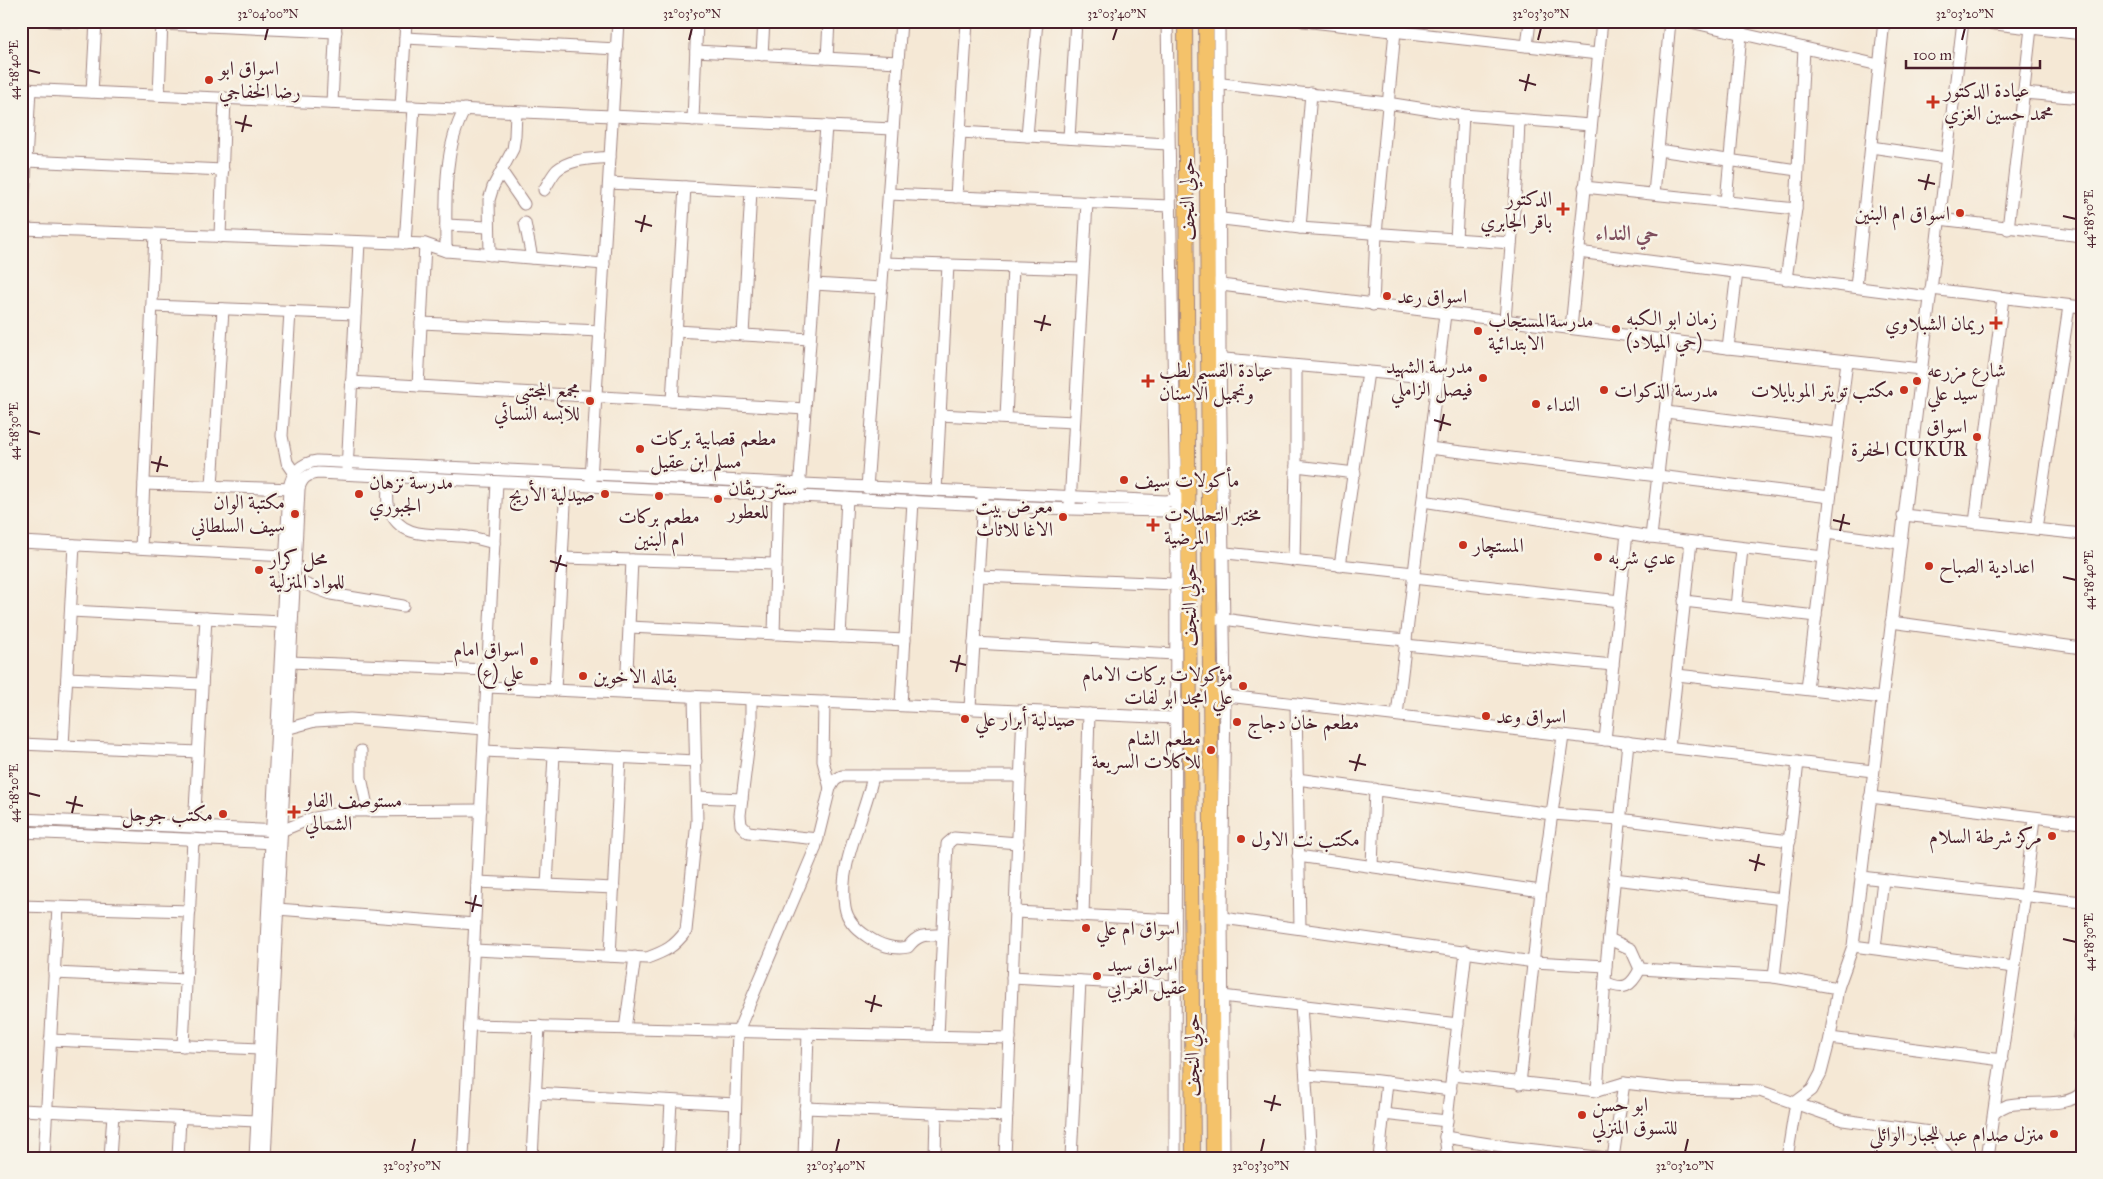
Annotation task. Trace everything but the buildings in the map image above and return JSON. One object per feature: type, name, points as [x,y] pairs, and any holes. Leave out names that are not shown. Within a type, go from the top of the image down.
[{"type":"main road","name":"حولي النجف","points":[[1184,21],[1193,1158]]},
{"type":"main road","name":"حولي النجف","points":[[1206,21],[1214,83],[1206,217],[1214,284],[1216,552],[1216,618],[1210,694],[1209,754],[1210,794],[1216,840],[1218,1048],[1213,1158]]},
{"type":"main road","points":[[1190,755],[1198,758],[1209,754]]},
{"type":"main road","points":[[1190,792],[1200,788],[1210,794]]},
{"type":"street","points":[[51,21],[95,22],[92,92]]},
{"type":"street","points":[[401,106],[406,21]]},
{"type":"street","points":[[591,486],[618,21]]},
{"type":"street","points":[[693,120],[697,21]]},
{"type":"street","points":[[762,55],[764,21]]},
{"type":"street","points":[[827,58],[829,21]]},
{"type":"street","points":[[867,488],[901,21]]},
{"type":"street","points":[[956,197],[967,21]]},
{"type":"street","points":[[1027,136],[1036,21]]},
{"type":"street","points":[[1069,138],[1076,21]]},
{"type":"street","points":[[1167,21],[1176,513],[1175,1158]]},
{"type":"street","points":[[1219,21],[1214,83],[1221,218],[1214,284],[1445,314],[1921,369]]},
{"type":"street","points":[[1303,21],[1372,25],[1395,31],[1598,54]]},
{"type":"street","points":[[1527,46],[1530,21]]},
{"type":"street","points":[[1571,328],[1602,21]]},
{"type":"street","points":[[1654,194],[1670,21]]},
{"type":"street","points":[[1686,21],[1879,65]]},
{"type":"street","points":[[1856,287],[1884,21]]},
{"type":"street","points":[[1788,1158],[1796,1102],[1812,1090],[1821,1074],[1830,1038],[1838,988],[1853,946],[1963,21]]},
{"type":"street","points":[[1970,21],[2082,34]]},
{"type":"street","points":[[159,95],[162,23],[336,27],[332,103]]},
{"type":"street","points":[[2008,229],[2031,28]]},
{"type":"street","points":[[1373,305],[1376,234],[1395,31]]},
{"type":"street","points":[[1726,202],[1740,34]]},
{"type":"street","points":[[405,38],[617,49]]},
{"type":"street","points":[[1786,278],[1796,209],[1804,48]]},
{"type":"street","points":[[696,51],[898,62]]},
{"type":"street","points":[[1214,83],[1311,93],[1463,115],[1591,125]]},
{"type":"street","points":[[21,254],[26,161],[26,89],[893,129]]},
{"type":"street","points":[[1300,228],[1311,93]]},
{"type":"street","points":[[2024,93],[2082,98]]},
{"type":"street","points":[[220,237],[225,98]]},
{"type":"street","points":[[405,244],[414,107]]},
{"type":"street","points":[[446,251],[449,161],[460,118],[465,109]]},
{"type":"street","points":[[490,255],[489,200],[493,187],[512,149],[515,136],[516,112]]},
{"type":"street","points":[[1456,239],[1463,115]]},
{"type":"street","points":[[1505,320],[1519,119]]},
{"type":"street","points":[[799,490],[826,126]]},
{"type":"street","points":[[960,132],[1168,144]]},
{"type":"street","points":[[1871,147],[1946,158]]},
{"type":"street","points":[[1658,150],[1797,170]]},
{"type":"street","points":[[544,190],[556,171],[566,165],[582,160],[610,157]]},
{"type":"street","points":[[26,161],[223,170]]},
{"type":"street","points":[[502,172],[524,204]]},
{"type":"street","points":[[609,183],[821,194]]},
{"type":"street","points":[[672,401],[685,187]]},
{"type":"street","points":[[1584,187],[1796,209]]},
{"type":"street","points":[[743,335],[751,191]]},
{"type":"street","points":[[888,194],[1170,206]]},
{"type":"street","points":[[1070,503],[1086,202]]},
{"type":"street","points":[[1206,217],[1300,228],[1511,243]]},
{"type":"street","points":[[1939,219],[2008,229],[2082,236]]},
{"type":"street","points":[[525,223],[532,258]]},
{"type":"street","points":[[446,225],[488,227]]},
{"type":"street","points":[[23,229],[425,244],[446,251],[604,264]]},
{"type":"street","points":[[141,548],[155,234]]},
{"type":"street","points":[[346,475],[359,242]]},
{"type":"street","points":[[418,386],[425,244]]},
{"type":"street","points":[[1578,252],[1856,287],[2003,298],[2082,308]]},
{"type":"street","points":[[883,263],[1082,269]]},
{"type":"street","points":[[936,491],[948,265]]},
{"type":"street","points":[[1006,418],[1013,267]]},
{"type":"street","points":[[1728,348],[1737,272]]},
{"type":"street","points":[[814,284],[882,288]]},
{"type":"street","points":[[1976,523],[2003,298]]},
{"type":"street","points":[[152,306],[355,314]]},
{"type":"street","points":[[2036,529],[2069,306]]},
{"type":"street","points":[[212,486],[223,309]]},
{"type":"street","points":[[255,1158],[260,1049],[286,729],[294,580],[296,483],[285,455],[282,436],[290,312]]},
{"type":"street","points":[[1397,715],[1445,314]]},
{"type":"street","points":[[421,323],[600,331]]},
{"type":"street","points":[[676,331],[810,339]]},
{"type":"street","points":[[1651,537],[1673,341]]},
{"type":"street","points":[[1214,358],[1437,378]]},
{"type":"street","points":[[1807,689],[1847,361]]},
{"type":"street","points":[[1294,561],[1296,366]]},
{"type":"street","points":[[1340,566],[1368,372]]},
{"type":"street","points":[[351,382],[805,409]]},
{"type":"street","points":[[1666,412],[1837,433]]},
{"type":"street","points":[[940,415],[1074,422]]},
{"type":"street","points":[[1429,448],[1830,497]]},
{"type":"street","points":[[265,1158],[277,909],[276,837],[285,556],[296,483],[302,466],[312,462],[347,462],[592,474],[799,490],[847,498],[913,501],[983,499],[1070,503],[1176,513],[1188,523]]},
{"type":"street","points":[[1296,466],[1354,474]]},
{"type":"street","points":[[144,484],[212,486],[296,483],[314,473],[778,495],[799,490],[867,488],[936,491],[983,499]]},
{"type":"street","points":[[388,477],[388,506],[398,524],[405,529],[425,535],[468,536],[494,543]]},
{"type":"street","points":[[463,1158],[497,482]]},
{"type":"street","points":[[555,690],[566,486]]},
{"type":"street","points":[[1070,503],[1175,500],[1188,493]]},
{"type":"street","points":[[774,634],[778,495]]},
{"type":"street","points":[[840,637],[847,498]]},
{"type":"street","points":[[970,708],[983,499]]},
{"type":"street","points":[[901,705],[913,501]]},
{"type":"street","points":[[1423,501],[1651,537],[1824,558]]},
{"type":"street","points":[[1903,515],[2082,534]]},
{"type":"street","points":[[1604,740],[1627,533]]},
{"type":"street","points":[[1826,533],[1900,543]]},
{"type":"street","points":[[21,542],[285,556]]},
{"type":"street","points":[[1669,747],[1690,542]]},
{"type":"street","points":[[63,746],[74,545]]},
{"type":"street","points":[[1736,607],[1742,548]]},
{"type":"street","points":[[1216,552],[1620,601]]},
{"type":"street","points":[[562,558],[776,564]]},
{"type":"street","points":[[626,693],[632,560]]},
{"type":"street","points":[[978,576],[1175,584]]},
{"type":"street","points":[[294,580],[331,594],[403,606]]},
{"type":"street","points":[[1684,601],[1816,616]]},
{"type":"street","points":[[71,611],[282,622]]},
{"type":"street","points":[[194,827],[206,618]]},
{"type":"street","points":[[1216,840],[1225,695],[1216,618],[1406,643],[1613,665]]},
{"type":"street","points":[[1891,622],[2082,648]]},
{"type":"street","points":[[629,627],[905,640]]},
{"type":"street","points":[[974,643],[1175,654]]},
{"type":"street","points":[[290,662],[488,670]]},
{"type":"street","points":[[1677,674],[1882,698]]},
{"type":"street","points":[[67,678],[202,684]]},
{"type":"street","points":[[487,687],[1175,718]]},
{"type":"street","points":[[1210,694],[1873,771]]},
{"type":"street","points":[[474,950],[647,958],[662,953],[675,945],[686,931],[697,821],[694,696]]},
{"type":"street","points":[[751,699],[751,725],[740,815],[741,825],[748,832],[818,838]]},
{"type":"street","points":[[824,702],[824,761],[830,788]]},
{"type":"street","points":[[1296,704],[1300,928]]},
{"type":"street","points":[[1005,1158],[1023,711]]},
{"type":"street","points":[[1083,916],[1089,714]]},
{"type":"street","points":[[286,729],[315,721],[350,719],[485,729]]},
{"type":"street","points":[[1520,1084],[1541,891],[1563,736]]},
{"type":"street","points":[[1597,1091],[1619,819],[1628,742]]},
{"type":"street","points":[[21,744],[198,752]]},
{"type":"street","points":[[484,751],[696,761]]},
{"type":"street","points":[[361,752],[361,777],[368,810]]},
{"type":"street","points":[[547,885],[554,755]]},
{"type":"street","points":[[610,956],[620,758]]},
{"type":"street","points":[[1774,977],[1798,762]]},
{"type":"street","points":[[734,1158],[738,1031],[815,850],[830,788],[835,780],[842,776],[1020,776]]},
{"type":"street","points":[[874,776],[846,868],[845,909],[851,922],[873,941],[889,947],[908,947],[916,937],[943,935]]},
{"type":"street","points":[[1298,779],[1552,814],[1619,819],[1790,841]]},
{"type":"street","points":[[1372,866],[1375,789]]},
{"type":"street","points":[[697,797],[742,799]]},
{"type":"street","points":[[1870,797],[2082,823]]},
{"type":"street","points":[[21,832],[194,839],[276,837],[328,814],[350,810],[481,810]]},
{"type":"street","points":[[1987,1158],[2026,896],[2034,818]]},
{"type":"street","points":[[21,819],[194,827],[276,837]]},
{"type":"street","points":[[938,1036],[947,844],[949,840],[954,838],[1018,843]]},
{"type":"street","points":[[183,1046],[194,839]]},
{"type":"street","points":[[1298,856],[1541,891]]},
{"type":"street","points":[[1861,877],[2082,902]]},
{"type":"street","points":[[1614,879],[1783,899]]},
{"type":"street","points":[[1875,948],[1883,880]]},
{"type":"street","points":[[477,882],[614,888]]},
{"type":"street","points":[[21,906],[190,911]]},
{"type":"street","points":[[44,1158],[58,907]]},
{"type":"street","points":[[277,909],[475,924]]},
{"type":"street","points":[[1015,912],[1175,920]]},
{"type":"street","points":[[1224,1158],[1218,1048],[1222,996],[1216,917],[1534,962],[1606,966]]},
{"type":"street","points":[[1609,939],[1631,949],[1640,969]]},
{"type":"street","points":[[1853,946],[2014,967]]},
{"type":"street","points":[[1448,1158],[1447,1121],[1466,951]]},
{"type":"street","points":[[625,1028],[635,957]]},
{"type":"street","points":[[1640,969],[1774,977],[1838,988]]},
{"type":"street","points":[[1605,982],[1615,987],[1623,987],[1633,983],[1640,969]]},
{"type":"street","points":[[54,973],[186,979]]},
{"type":"street","points":[[1012,977],[1175,986]]},
{"type":"street","points":[[1072,1158],[1080,981]]},
{"type":"street","points":[[1222,996],[1458,1024]]},
{"type":"street","points":[[1301,1005],[1311,1158]]},
{"type":"street","points":[[2079,1037],[2082,1009]]},
{"type":"street","points":[[470,1025],[1010,1038]]},
{"type":"street","points":[[532,1158],[539,1026]]},
{"type":"street","points":[[804,1158],[808,1033]]},
{"type":"street","points":[[1830,1038],[2002,1060]]},
{"type":"street","points":[[50,1040],[260,1049]]},
{"type":"street","points":[[1306,1075],[1451,1090]]},
{"type":"street","points":[[1452,1075],[1597,1091],[1624,1083],[1678,1089],[1760,1091],[1843,1120],[1930,1132],[1950,1158]]},
{"type":"street","points":[[1379,1158],[1387,1082]]},
{"type":"street","points":[[1613,1158],[1624,1083]]},
{"type":"street","points":[[1994,1113],[2006,1106],[2026,1103],[2062,1102],[2077,1098],[2082,1092]]},
{"type":"street","points":[[535,1093],[736,1104]]},
{"type":"street","points":[[668,1158],[671,1101]]},
{"type":"street","points":[[805,1108],[1007,1116]]},
{"type":"street","points":[[21,1110],[256,1121]]},
{"type":"street","points":[[935,1158],[936,1113]]},
{"type":"street","points":[[110,1158],[113,1114]]},
{"type":"street","points":[[1383,1114],[1447,1121]]},
{"type":"street","points":[[178,1158],[180,1118]]},
{"type":"street","points":[[1446,1137],[1508,1152],[1606,1158]]},
{"type":"place","name":"اسواق ابو رضا الخفاجي","points":[[209,80]]},
{"type":"place","name":"عيادة الدكتور محمد حسين الغزي","points":[[1933,102]]},
{"type":"place","name":"الدكتور باقر الجابري","points":[[1563,209]]},
{"type":"place","name":"اسواق ام البنين","points":[[1960,213]]},
{"type":"place","name":"اسواق رعد","points":[[1387,296]]},
{"type":"place","name":"ريمان الشبلاوي","points":[[1996,323]]},
{"type":"place","name":"زمان ابو الكبه (حي الميلاد)","points":[[1616,329]]},
{"type":"place","name":"مدرسةالمستجاب الابتدائية","points":[[1478,331]]},
{"type":"place","name":"مدرسة الشهيد فيصل الزاملي","points":[[1483,378]]},
{"type":"place","name":"عيادة القسيم لطب وتجميل الاسنان","points":[[1148,381]]},
{"type":"place","name":"شارع مزرعه سيد علي","points":[[1917,381]]},
{"type":"place","name":"مدرسة الذكوات","points":[[1604,390]]},
{"type":"place","name":"مكتب تويتر الموبايلات","points":[[1904,390]]},
{"type":"place","name":"مجمع المجتبى للابسه النسائي","points":[[590,401]]},
{"type":"place","name":"النداء","points":[[1536,404]]},
{"type":"place","name":"اسواق الحفرة CUKUR","points":[[1977,437]]},
{"type":"place","name":"مطعم قصابية بركات مسلم ابن عقيل","points":[[640,449]]},
{"type":"place","name":"مأكولات سيف","points":[[1124,480]]},
{"type":"place","name":"مدرسة نزهان الجبوري","points":[[359,494]]},
{"type":"place","name":"صيدلية الأريج","points":[[605,494]]},
{"type":"place","name":"مطعم بركات ام البنين","points":[[659,496]]},
{"type":"place","name":"سنتر ريڤان للعطور","points":[[718,499]]},
{"type":"place","name":"مكتبة الوان سيف السلطاني","points":[[295,514]]},
{"type":"place","name":"معرض بيت الاغا للاثاث","points":[[1063,517]]},
{"type":"place","name":"مختبر التحليلات المرضية","points":[[1153,525]]},
{"type":"place","name":"المستچار","points":[[1463,545]]},
{"type":"place","name":"عدي شربه","points":[[1598,557]]},
{"type":"place","name":"اعدادية الصباح","points":[[1929,566]]},
{"type":"place","name":"محل كرار للمواد المنزلية","points":[[259,570]]},
{"type":"place","name":"اسواق امام علي (ع)","points":[[534,661]]},
{"type":"place","name":"بقاله الاخوين","points":[[583,676]]},
{"type":"place","name":"مؤكولات بركات الامام علي امجد ابو لفات","points":[[1243,686]]},
{"type":"place","name":"اسواق وعد","points":[[1486,716]]},
{"type":"place","name":"صيدلية أبرار علي","points":[[965,719]]},
{"type":"place","name":"مطعم خان دجاج","points":[[1237,722]]},
{"type":"place","name":"مطعم الشام للاكلات السريعة","points":[[1211,750]]},
{"type":"place","name":"مستوصف الفاو الشمالي","points":[[294,812]]},
{"type":"place","name":"مكتب جوجل","points":[[223,814]]},
{"type":"place","name":"مركز شرطة السلام","points":[[2052,836]]},
{"type":"place","name":"مكتب نت الاول","points":[[1241,839]]},
{"type":"place","name":"اسواق ام علي","points":[[1086,928]]},
{"type":"place","name":"اسواق سيد عقيل الغرابي","points":[[1097,976]]},
{"type":"place","name":"ابو حسن للتسوق المنزلي","points":[[1582,1115]]},
{"type":"place","name":"منزل صدام عبد للجبار الوائلي","points":[[2054,1134]]},
{"type":"district","name":"حي النداء","points":[[1627,233]]}]
